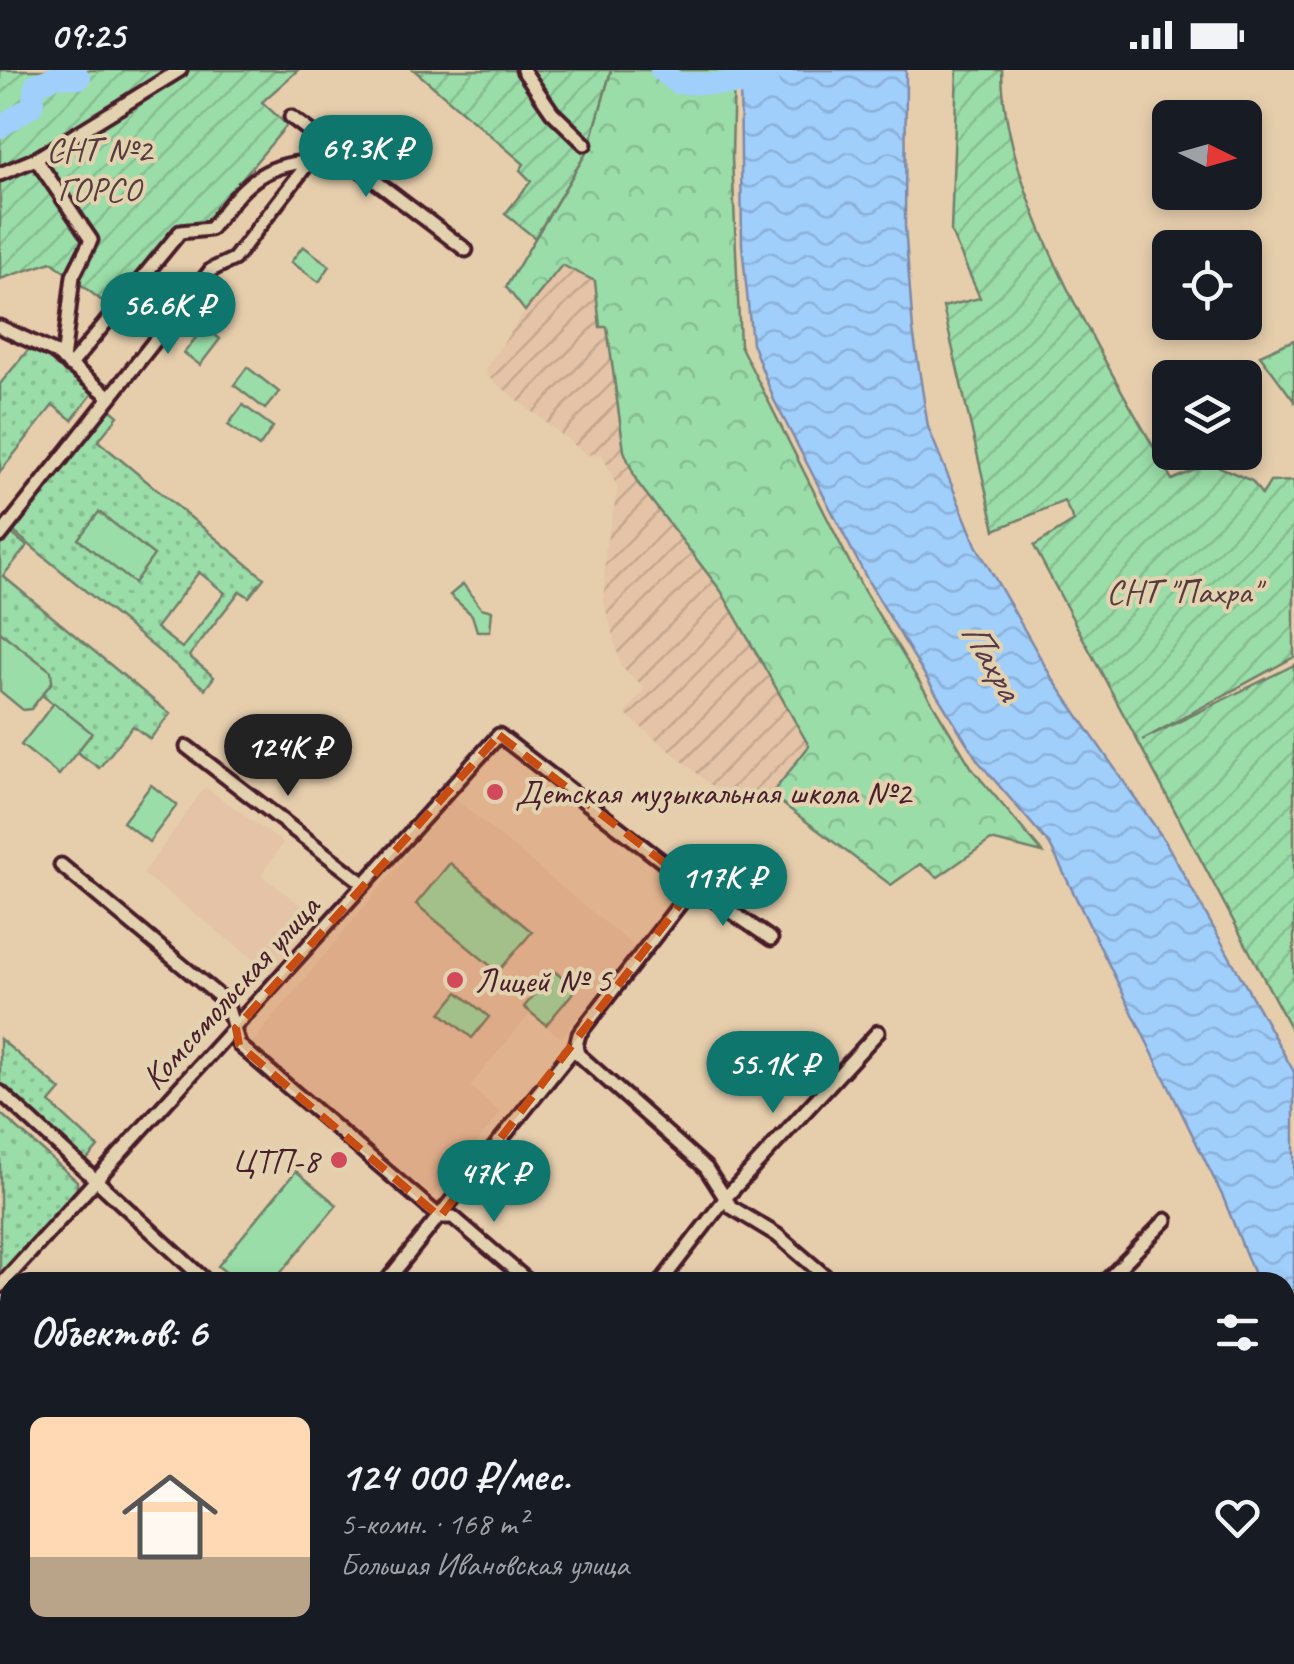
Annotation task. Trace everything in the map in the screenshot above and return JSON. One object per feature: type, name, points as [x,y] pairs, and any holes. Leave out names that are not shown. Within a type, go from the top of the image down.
[{"type":"street","points":[[0,174],[36,158],[180,70]]},
{"type":"street","points":[[524,70],[552,112],[585,144]]},
{"type":"street","points":[[291,116],[466,250]]},
{"type":"street","points":[[0,536],[211,270],[234,259],[325,142]]},
{"type":"street","points":[[36,158],[91,240],[72,276],[67,363]]},
{"type":"street","points":[[67,363],[180,232],[210,228],[250,179],[270,168],[309,162]]},
{"type":"street","points":[[0,327],[10,328],[67,363],[110,397]]},
{"type":"street","name":"Комсомольская улица","points":[[13,1272],[499,734],[694,886]]},
{"type":"street","points":[[186,746],[364,884]]},
{"type":"street","points":[[61,865],[226,1002],[239,1045],[440,1217],[453,1217],[517,1272]]},
{"type":"street","points":[[394,1272],[576,1046],[579,1034],[694,886],[771,939]]},
{"type":"street","points":[[669,1272],[728,1195],[878,1032]]},
{"type":"street","points":[[576,1046],[578,1054],[706,1168],[728,1195],[731,1207],[777,1236],[820,1272]]},
{"type":"street","points":[[0,1092],[196,1272]]},
{"type":"street","points":[[1114,1272],[1166,1220]]},
{"type":"highlighted area","points":[[499,735],[694,886],[440,1217],[239,1045],[236,1028]]},
{"type":"shaded area","points":[[562,264],[595,281],[600,326],[607,326],[637,482],[721,591],[809,746],[771,795],[715,788],[625,714],[645,688],[621,666],[604,602],[605,549],[618,489],[602,454],[587,455],[487,376],[487,367]]},
{"type":"shaded area","points":[[205,787],[283,843],[261,875],[318,918],[272,973],[143,874]]},
{"type":"shaded area","name":"Лицей № 5","points":[[454,798],[636,948],[561,1038],[530,1014],[470,1086],[501,1113],[433,1196],[250,1045]]},
{"type":"green space","name":"СНТ №2 ГОРСО","points":[[0,70],[298,70],[262,102],[287,125],[203,225],[177,228],[111,308],[52,262],[0,279]]},
{"type":"green space","points":[[414,70],[611,70],[589,148],[535,238],[505,214],[531,181],[520,170],[524,164]]},
{"type":"green space","points":[[611,70],[734,70],[732,157],[740,345],[864,591],[973,770],[1043,853],[991,840],[938,877],[920,864],[891,885],[771,795],[809,746],[721,591],[637,482],[624,451],[607,327],[600,327],[595,281],[562,265],[525,311],[506,287],[589,148]]},
{"type":"green space","name":"СНТ \"Пахра\"","points":[[957,70],[1002,70],[1007,120],[1020,173],[1040,227],[1091,334],[1152,444],[1152,470],[1166,470],[1172,480],[1195,470],[1227,470],[1252,481],[1262,495],[1270,482],[1294,481],[1294,657],[1142,740],[1294,665],[1294,1035],[1034,546],[1074,521],[1064,501],[995,530],[943,307],[980,298],[951,232]]},
{"type":"green space","points":[[303,246],[330,266],[319,282],[291,262]]},
{"type":"green space","points":[[204,327],[220,339],[200,365],[184,353]]},
{"type":"green space","points":[[1294,340],[1294,401],[1260,355]]},
{"type":"green space","points":[[33,344],[96,389],[72,420],[53,405],[0,472],[0,384]]},
{"type":"green space","points":[[247,367],[279,392],[265,409],[234,385]]},
{"type":"green space","points":[[243,405],[273,427],[259,447],[228,425]]},
{"type":"green space","points":[[106,406],[118,416],[98,441],[264,578],[249,597],[240,591],[189,656],[214,677],[205,689],[9,528]],"holes":[[[199,572],[225,593],[182,648],[156,628]]]},
{"type":"green space","points":[[99,512],[154,555],[134,583],[78,539]]},
{"type":"green space","points":[[7,530],[27,546],[3,576],[170,714],[150,739],[133,726],[99,768],[77,752],[91,734],[42,695],[52,682],[0,632],[0,539]]},
{"type":"green space","points":[[463,584],[481,608],[492,611],[490,631],[477,631],[472,615],[450,595]]},
{"type":"green space","points":[[0,632],[51,671],[52,682],[31,709],[23,710],[0,691]]},
{"type":"green space","points":[[54,703],[92,733],[59,775],[21,745]]},
{"type":"green space","points":[[151,785],[177,805],[149,842],[123,822]]},
{"type":"green space","points":[[450,863],[532,932],[498,972],[416,904]]},
{"type":"green space","points":[[554,971],[576,989],[546,1025],[524,1007]]},
{"type":"green space","points":[[458,992],[489,1017],[472,1038],[441,1013]]},
{"type":"green space","points":[[0,1039],[61,1090],[50,1103],[98,1147],[84,1163],[0,1086]]},
{"type":"green space","points":[[0,1113],[77,1181],[77,1189],[0,1272]]},
{"type":"green space","points":[[296,1171],[337,1205],[281,1272],[226,1272],[218,1266]]},
{"type":"water","name":"Пахра","points":[[740,70],[906,70],[905,226],[913,330],[928,427],[976,545],[1052,678],[1165,841],[1294,1072],[1294,1272],[1253,1272],[1223,1197],[1050,845],[978,761],[868,581],[774,400],[752,343],[742,245]]},
{"type":"waterway","points":[[661,70],[677,83],[768,85]]},
{"type":"waterway","points":[[0,127],[32,106],[36,84],[59,76],[80,78]]},
{"type":"place","name":"Детская музыкальная школа №2","points":[[495,792]]},
{"type":"place","name":"Лицей № 5","points":[[455,980]]},
{"type":"place","name":"ЦТП-8","points":[[339,1160]]}]
